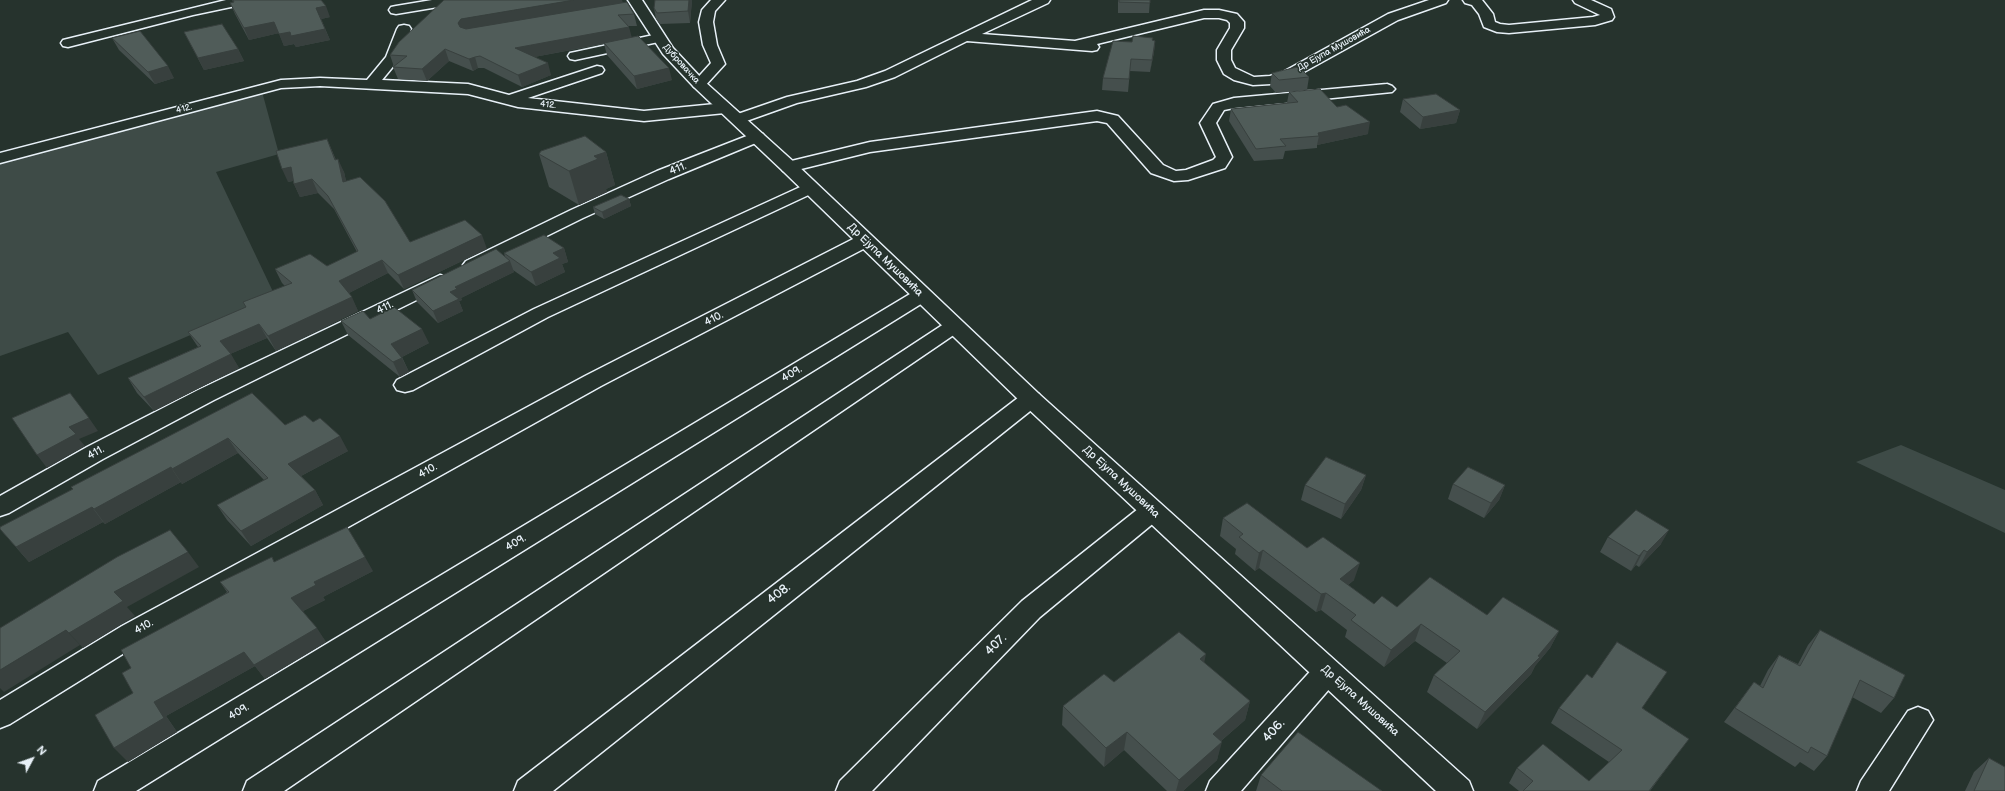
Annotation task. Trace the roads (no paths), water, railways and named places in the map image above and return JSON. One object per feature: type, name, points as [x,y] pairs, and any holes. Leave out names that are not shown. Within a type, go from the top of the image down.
[{"type":"street","points":[[68,43],[192,11],[245,0]]},
{"type":"street","points":[[396,10],[456,0]]},
{"type":"street","points":[[699,84],[718,64],[710,45],[706,22],[709,10],[718,0]]},
{"type":"street","points":[[738,119],[792,100],[877,79],[901,69],[964,37],[1043,0]]},
{"type":"street","name":"Др Ејупа Мушовића","points":[[1077,46],[1191,17],[1219,14],[1232,17],[1238,22],[1237,28],[1224,50],[1224,60],[1229,71],[1239,77],[1253,81],[1271,80],[1288,75],[1392,17],[1441,0]]},
{"type":"street","points":[[1470,0],[1476,2],[1486,14],[1489,24],[1497,28],[1509,29],[1595,21],[1607,17],[1606,12],[1580,0]]},
{"type":"street","name":"Дубровачка","points":[[633,5],[675,60],[738,119]]},
{"type":"street","points":[[370,84],[393,58],[404,29]]},
{"type":"street","name":"Др Ејупа Мушовића","points":[[964,37],[1095,48]]},
{"type":"street","points":[[575,56],[658,38]]},
{"type":"street","points":[[510,100],[597,70]]},
{"type":"street","name":"412.","points":[[0,158],[281,84],[320,82],[468,89],[510,100],[644,116],[725,108]]},
{"type":"street","points":[[789,167],[870,148],[1097,116],[1112,119],[1157,169],[1174,176],[1188,174],[1219,164],[1224,157],[1208,123],[1212,114],[1218,107],[1234,103],[1388,89]]},
{"type":"street","name":"Др Ејупа Мушовића","points":[[738,119],[1031,399],[1458,791]]},
{"type":"street","name":"411.","points":[[0,507],[95,453],[206,395],[577,214],[663,175],[757,138]]},
{"type":"street","points":[[405,385],[541,313],[810,188]]},
{"type":"street","name":"410.","points":[[0,715],[146,626],[593,381],[864,241]]},
{"type":"street","name":"409.","points":[[109,791],[922,295]]},
{"type":"street","points":[[258,791],[954,326]]},
{"type":"street","name":"408.","points":[[529,791],[1031,399]]},
{"type":"street","name":"407.","points":[[851,791],[1031,609],[1152,511]]},
{"type":"street","name":"406.","points":[[1220,791],[1327,672]]},
{"type":"street","points":[[1872,791],[1918,720]]}]
